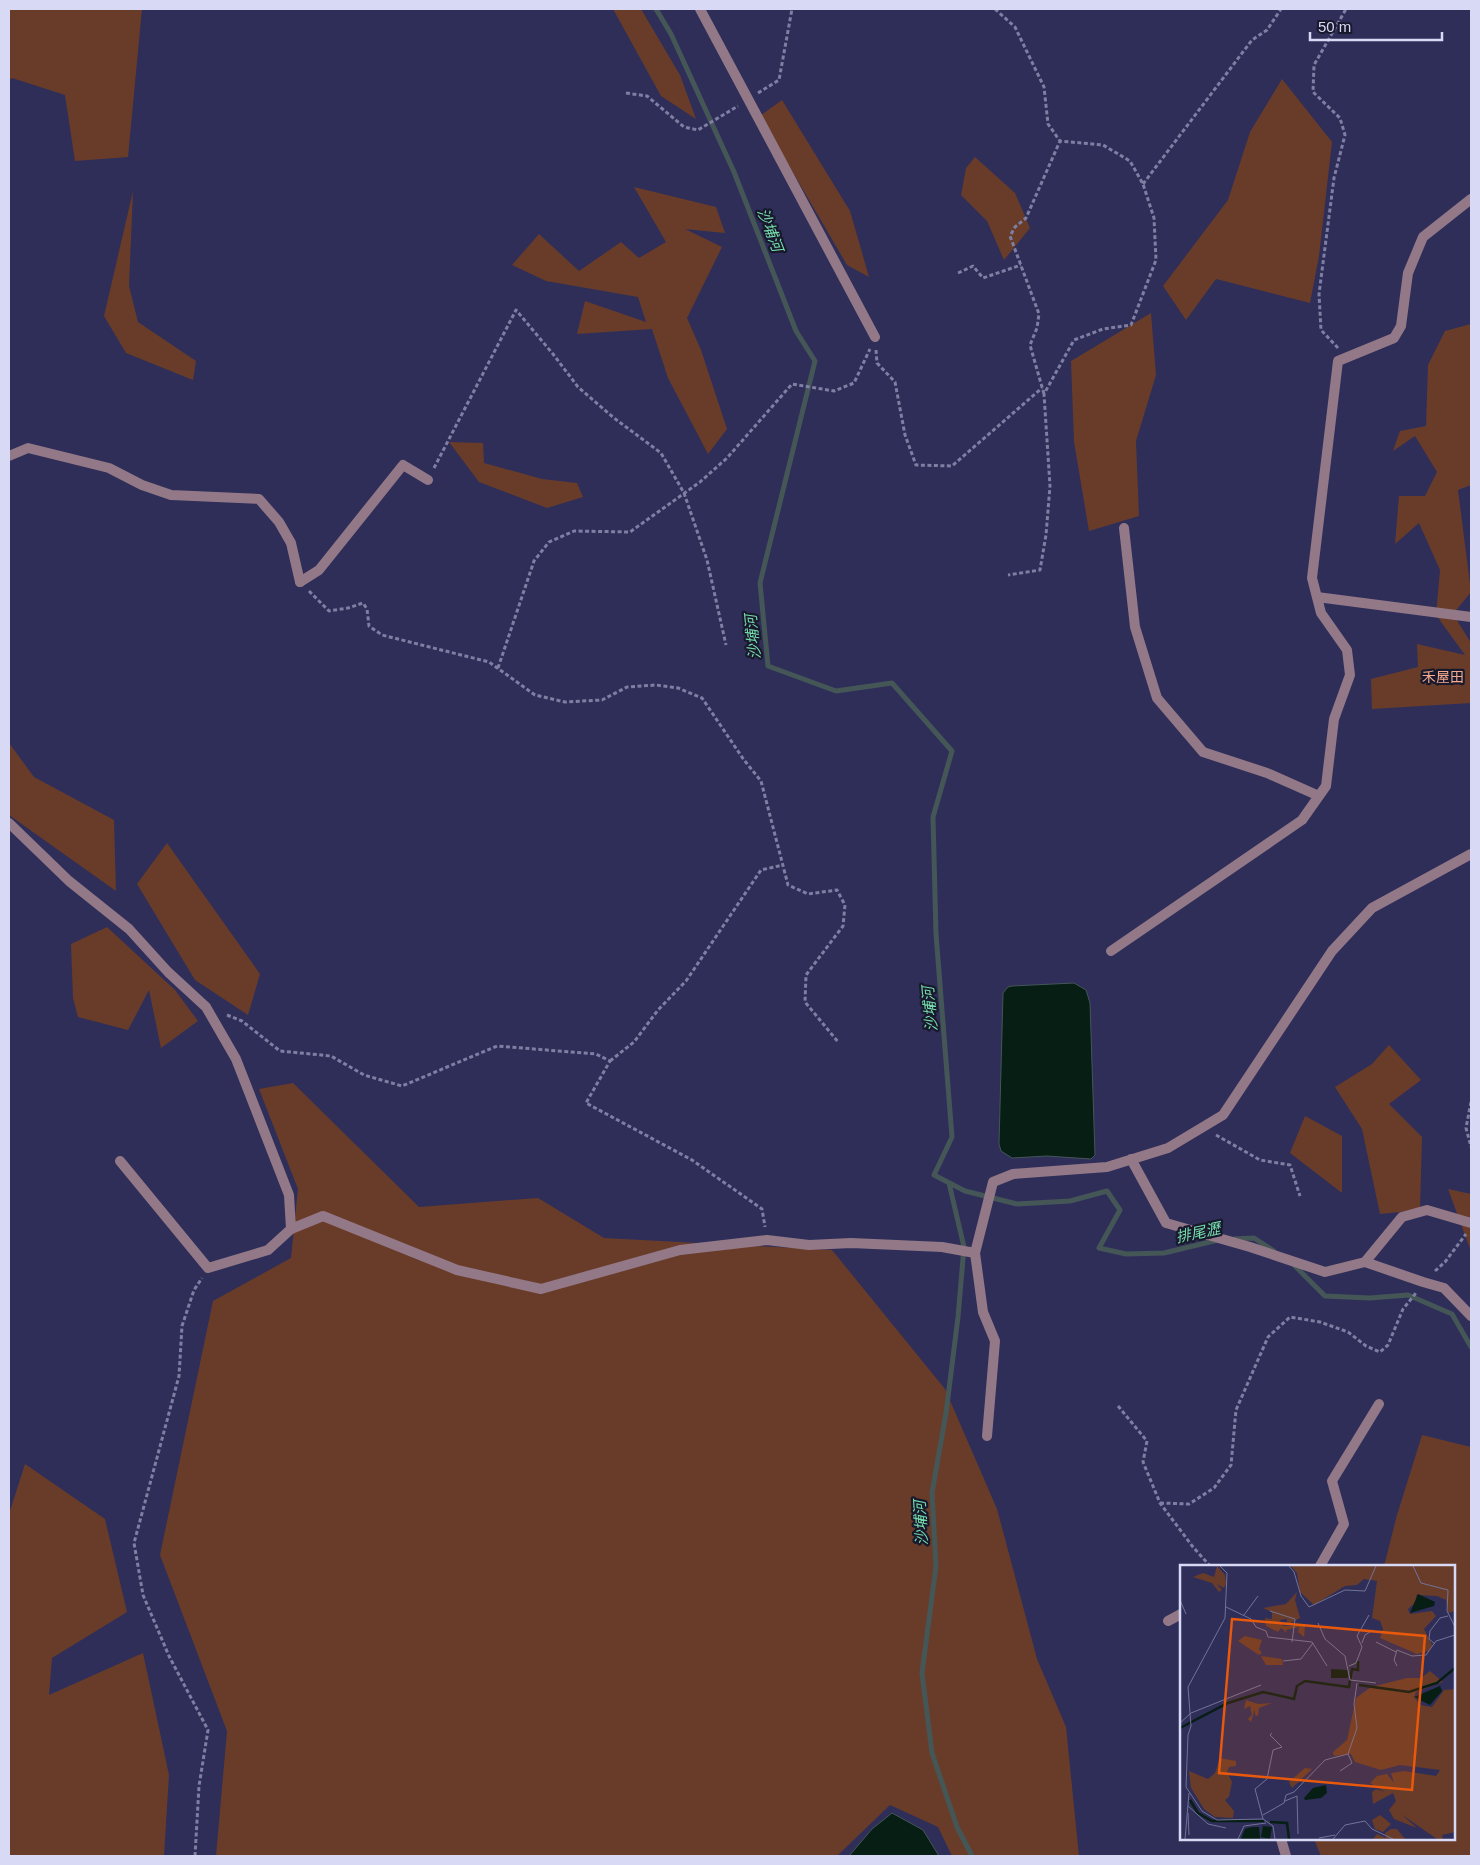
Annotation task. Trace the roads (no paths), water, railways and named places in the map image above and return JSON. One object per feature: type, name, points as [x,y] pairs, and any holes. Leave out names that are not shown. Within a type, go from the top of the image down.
[{"type":"street","points":[[700,9],[875,337]]},
{"type":"street","points":[[1111,951],[1302,820],[1326,786],[1334,719],[1350,675],[1347,650],[1321,613],[1312,578],[1338,361],[1394,338],[1401,326],[1408,273],[1422,237],[1471,199]]},
{"type":"street","points":[[9,456],[28,448],[109,468],[142,485],[171,495],[259,499],[280,522],[291,542],[300,582],[319,570],[403,465],[428,480]]},
{"type":"street","points":[[1124,528],[1135,627],[1156,698],[1203,752],[1267,773],[1319,796]]},
{"type":"street","points":[[1317,596],[1471,617]]},
{"type":"street","points":[[9,823],[69,881],[129,929],[168,972],[206,1007],[236,1059],[289,1195],[291,1229]]},
{"type":"street","points":[[987,1436],[995,1342],[983,1312],[976,1253],[993,1182],[1013,1174],[1107,1167],[1168,1148],[1223,1115],[1332,951],[1372,908],[1471,854]]},
{"type":"street","points":[[1131,1159],[1166,1223],[1250,1247],[1326,1272],[1365,1262],[1444,1288],[1471,1316]]},
{"type":"street","points":[[120,1161],[208,1268],[268,1250],[291,1229],[323,1216],[457,1270],[541,1289],[680,1250],[766,1240],[809,1245],[851,1243],[942,1247],[976,1253]]},
{"type":"street","points":[[1365,1262],[1402,1216],[1427,1210],[1471,1224]]},
{"type":"street","points":[[1321,1565],[1344,1524],[1332,1481],[1379,1404]]},
{"type":"street","points":[[1168,1621],[1180,1615]]},
{"type":"street","points":[[1281,1840],[1286,1856]]},
{"type":"waterway","name":"沙埔河","points":[[656,9],[671,34],[734,172],[796,331],[815,361],[760,583],[768,666],[836,691],[892,683],[952,751],[933,817],[936,934],[952,1137],[934,1175],[965,1191],[1017,1204],[1070,1201],[1107,1191],[1120,1210],[1099,1248],[1126,1254],[1164,1253],[1218,1240]]},
{"type":"waterway","name":"沙埔河","points":[[949,1183],[964,1247],[958,1317],[946,1413],[932,1493],[936,1566],[922,1673],[932,1753],[957,1827],[972,1856]]},
{"type":"waterway","name":"排尾瀝","points":[[1234,1239],[1254,1238],[1274,1251]]},
{"type":"waterway","name":"排尾瀝","points":[[1293,1264],[1325,1296],[1370,1298],[1408,1295],[1452,1314],[1471,1347]]},
{"type":"park label","name":"禾屋田","points":[[1443,677]]}]
